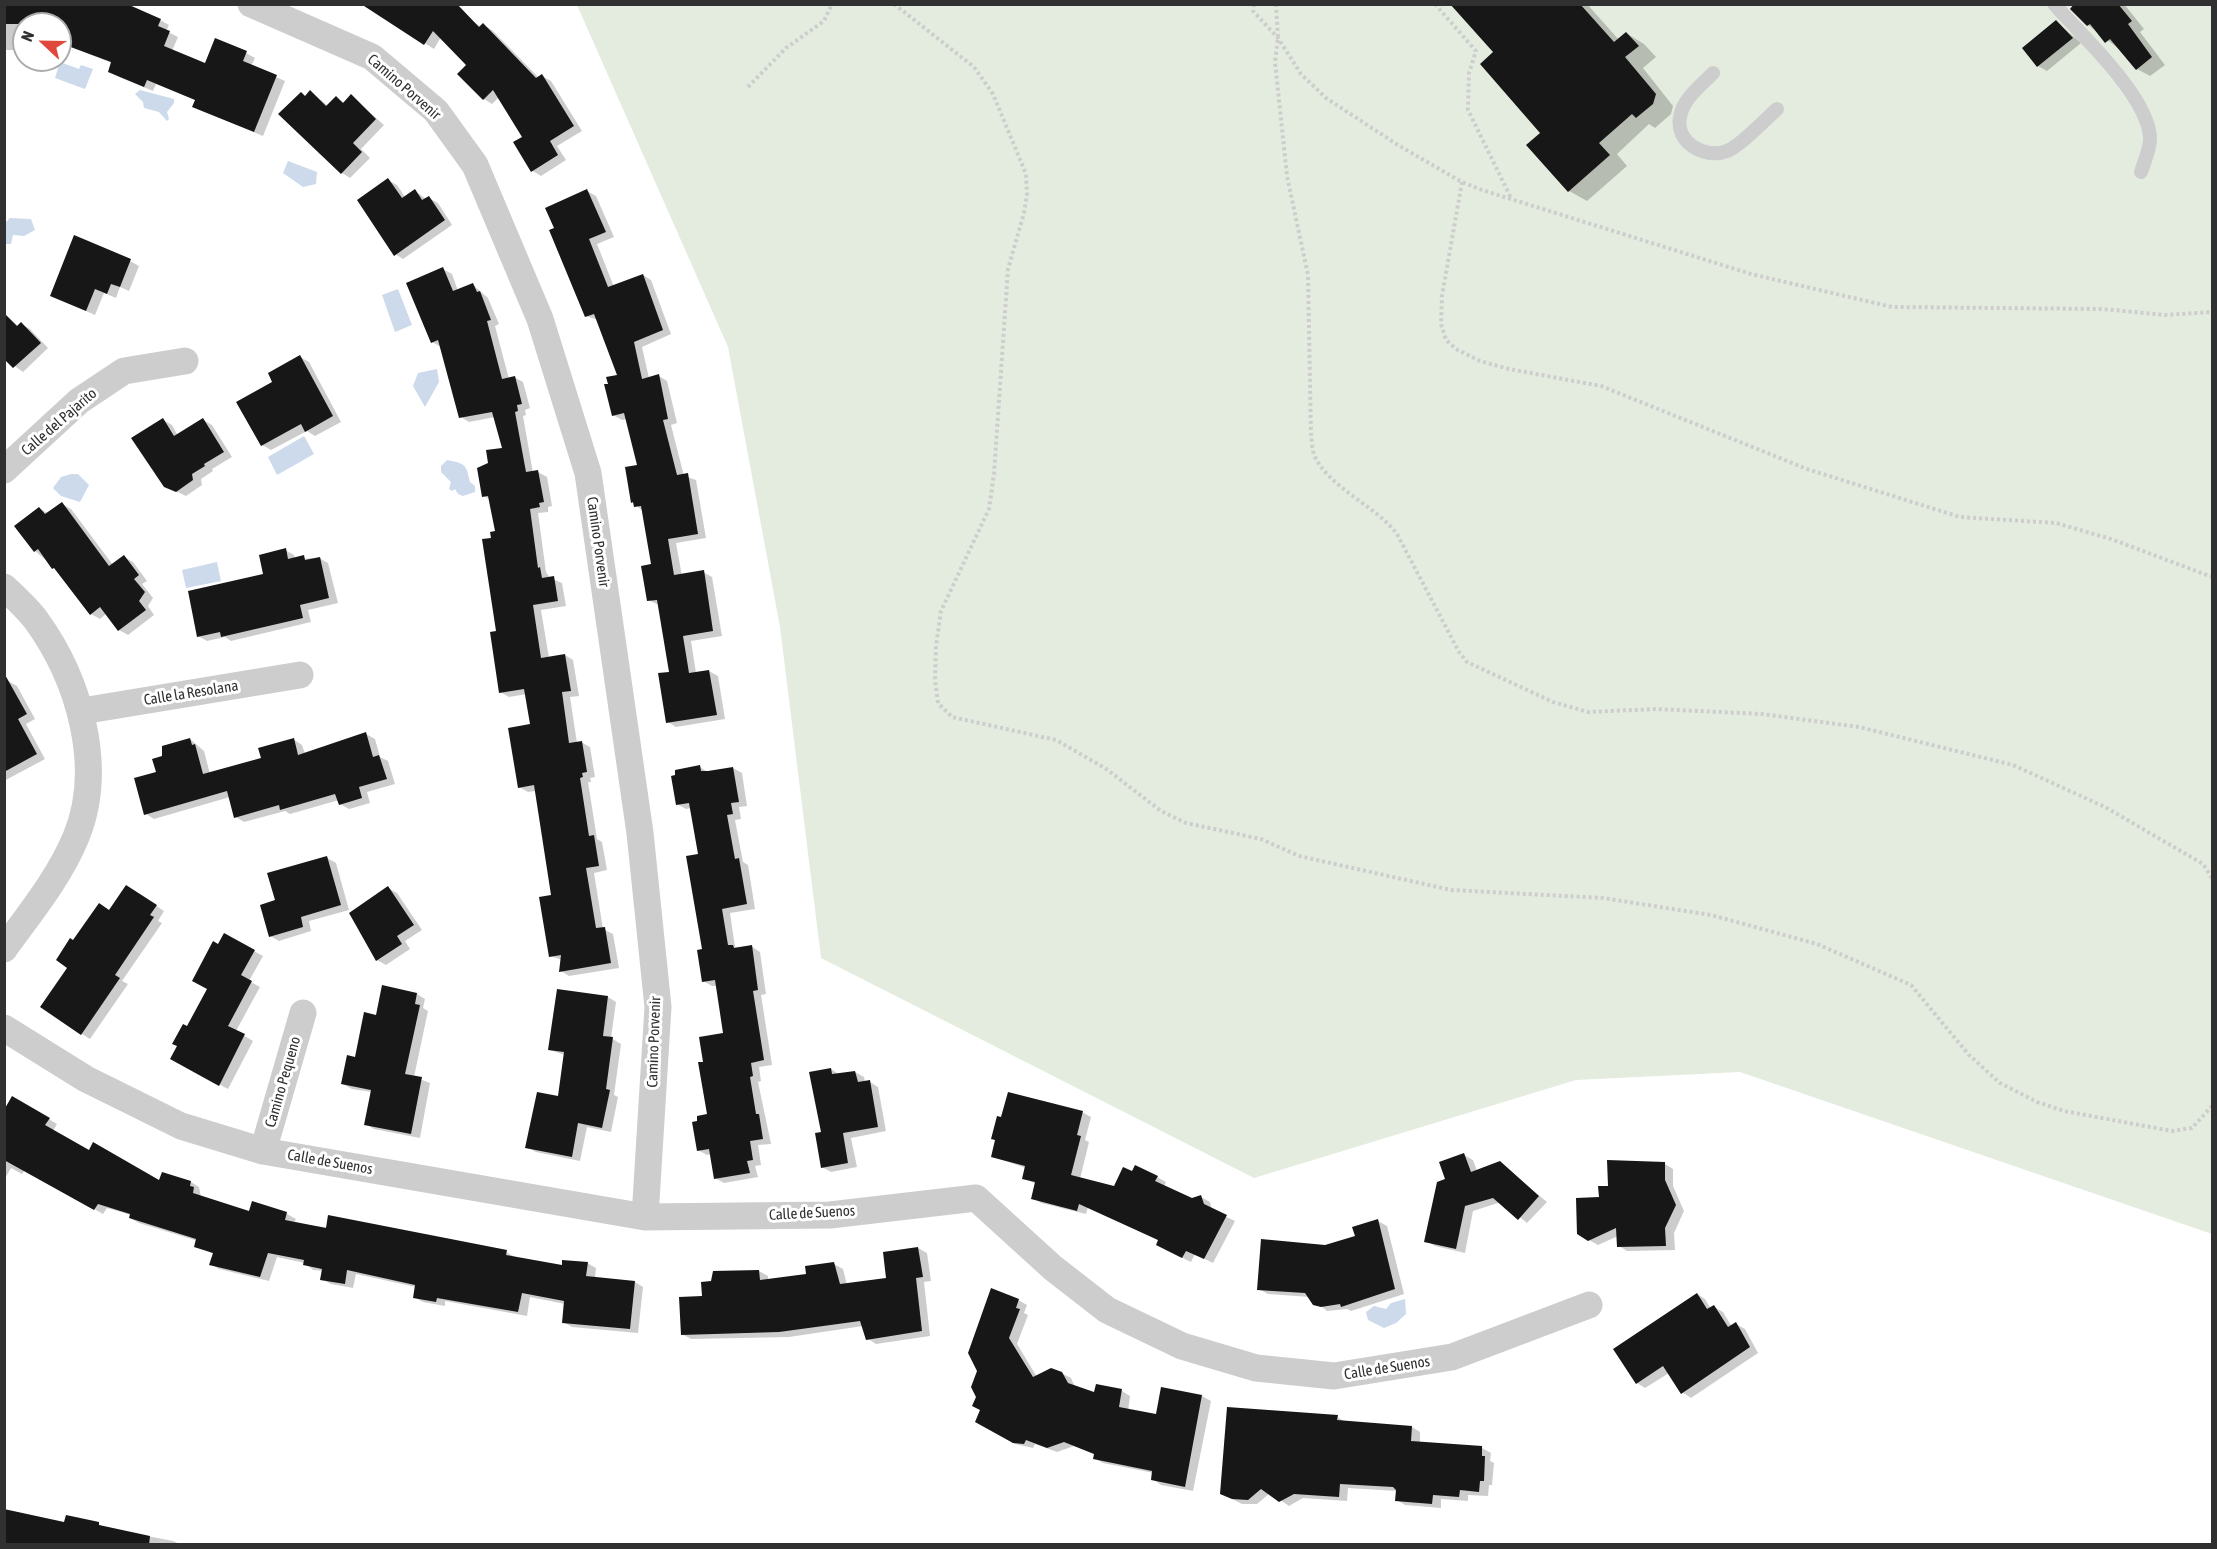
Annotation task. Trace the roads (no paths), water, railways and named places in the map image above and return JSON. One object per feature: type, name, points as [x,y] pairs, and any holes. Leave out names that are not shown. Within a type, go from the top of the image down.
[{"type":"street","name":"Camino Porvenir","points":[[251,4],[372,57],[436,111],[475,165],[540,319],[588,473],[640,833],[658,1007],[645,1217]]},
{"type":"street","name":"Calle del Pajarito","points":[[4,470],[79,401],[124,371],[185,361]]},
{"type":"street","points":[[4,586],[36,620],[82,711],[87,802],[76,837],[56,876],[4,949]]},
{"type":"street","name":"Calle la Resolana","points":[[82,711],[300,675]]},
{"type":"street","name":"Camino Pequeno","points":[[263,1151],[303,1013]]},
{"type":"street","name":"Calle de Suenos","points":[[4,1028],[86,1079],[181,1126],[263,1151],[645,1217],[830,1215],[976,1198],[1053,1268],[1107,1310],[1182,1346],[1256,1368],[1334,1376],[1452,1357],[1588,1305]]},
{"type":"lane","points":[[2054,4],[2134,95],[2146,116],[2151,139],[2141,172]]},
{"type":"lane","points":[[1713,73],[1686,100],[1679,117],[1681,132],[1687,142],[1699,151],[1715,153],[1728,151],[1778,109]]},
{"type":"water","points":[[81,65],[93,69],[85,89],[55,78],[57,72],[72,72],[72,66],[79,69]]},
{"type":"water","points":[[140,90],[174,99],[174,103],[167,112],[169,119],[167,121],[159,112],[144,108],[143,102],[135,94]]},
{"type":"water","points":[[288,161],[317,172],[316,184],[303,187],[283,173]]},
{"type":"water","points":[[10,218],[31,219],[35,230],[24,236],[13,235],[11,244],[5,244],[5,223]]},
{"type":"water","points":[[398,289],[412,325],[395,332],[382,295]]},
{"type":"water","points":[[437,369],[439,382],[425,407],[413,386],[418,373]]},
{"type":"water","points":[[304,436],[314,454],[277,475],[268,457]]},
{"type":"water","points":[[447,460],[464,466],[470,482],[475,486],[475,492],[463,496],[455,489],[452,491],[449,489],[451,482],[441,472],[441,466]]},
{"type":"water","points":[[78,474],[89,485],[80,502],[61,496],[53,488],[61,477]]},
{"type":"water","points":[[217,562],[221,581],[186,588],[182,570]]},
{"type":"water","points":[[1405,1299],[1406,1314],[1396,1323],[1384,1328],[1368,1320],[1366,1312],[1374,1306],[1386,1309],[1391,1303]]}]
